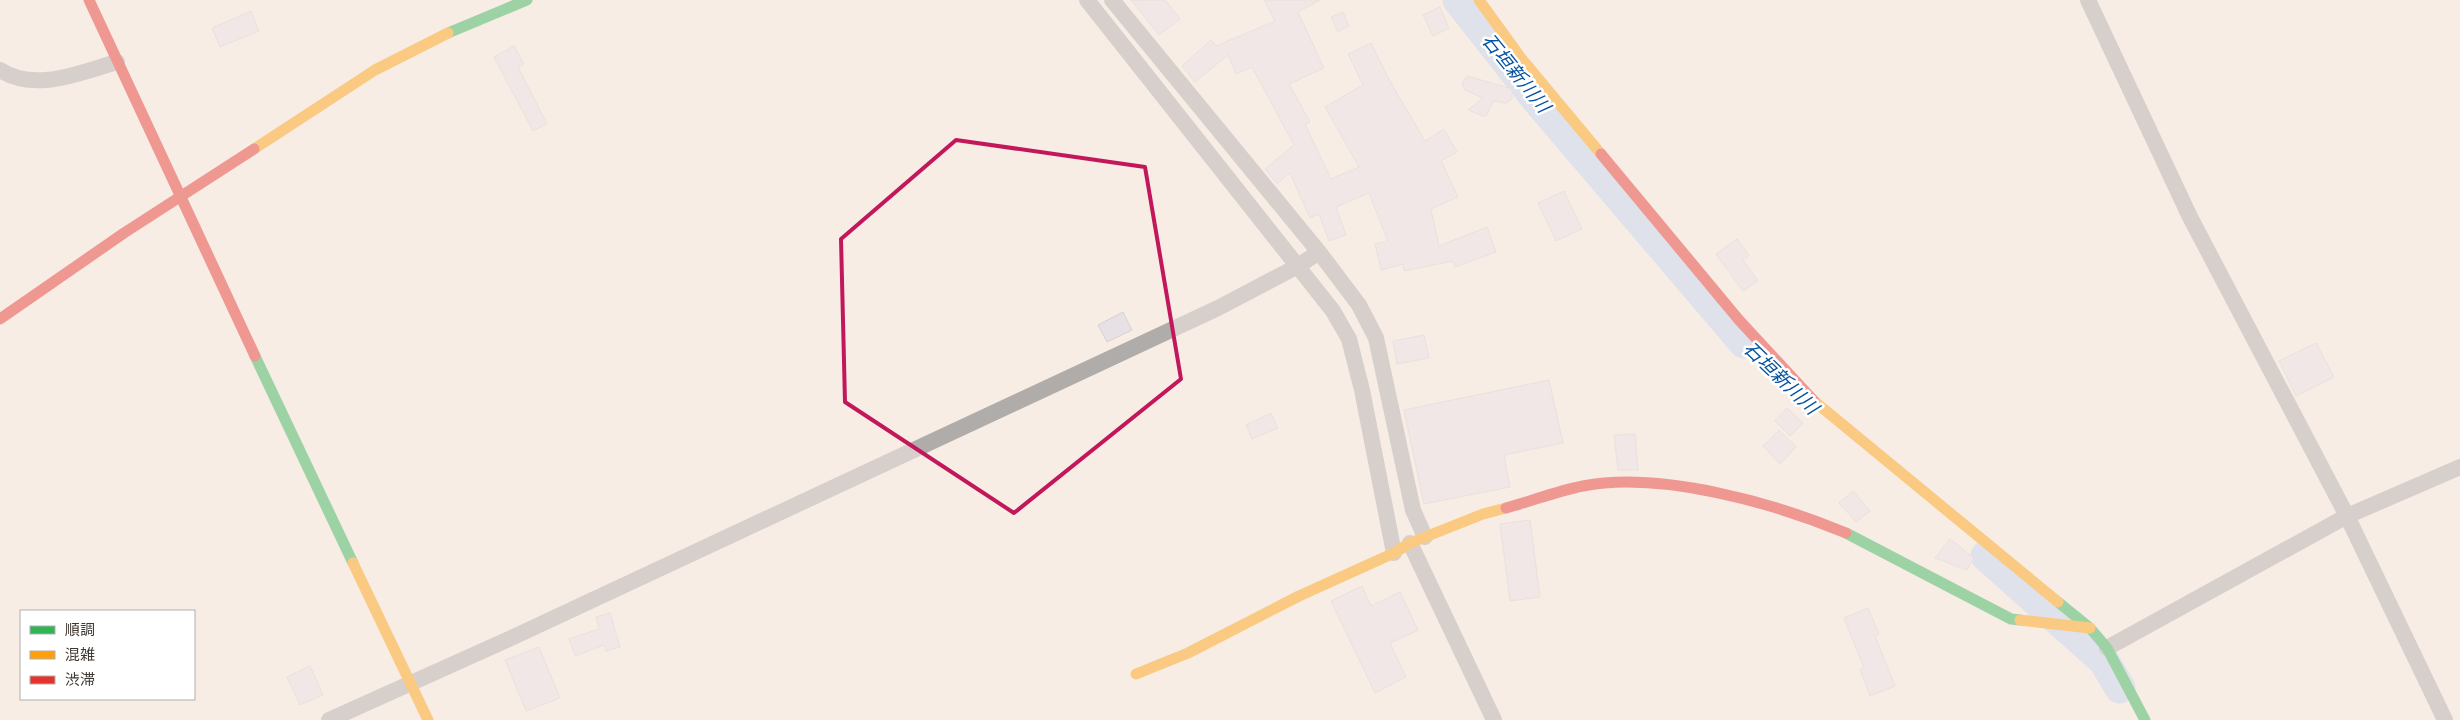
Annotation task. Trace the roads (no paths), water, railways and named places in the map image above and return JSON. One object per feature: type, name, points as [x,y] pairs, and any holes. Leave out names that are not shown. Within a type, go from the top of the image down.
[{"type":"street","points":[[89,0],[179,197],[428,720]]},
{"type":"street","points":[[0,319],[179,197],[375,70],[459,28],[527,0]]},
{"type":"street","points":[[1087,0],[1333,311],[1349,339],[1362,390],[1394,553]]},
{"type":"street","points":[[1112,0],[1319,252],[1358,305],[1376,338],[1418,540],[1494,720]]},
{"type":"street","points":[[1479,0],[1521,58],[1739,320],[1817,405],[2090,628],[2107,648],[2145,720]]},
{"type":"street","points":[[2088,0],[2190,217],[2347,516],[2445,720]]},
{"type":"street","points":[[0,70],[8,75],[43,82],[117,62]]},
{"type":"street","points":[[329,720],[1218,308],[1298,266],[1319,252]]},
{"type":"street","points":[[2107,648],[2347,516],[2460,467]]},
{"type":"street","points":[[1136,674],[1188,653],[1298,596],[1394,553],[1418,540],[1483,514],[1584,486],[1634,483],[1688,488],[1744,500],[1812,519],[1843,532],[2012,619],[2090,628]]},
{"type":"waterway","name":"石垣新川川","points":[[1458,0],[1536,99],[1744,343]]},
{"type":"waterway","name":"石垣新川川","points":[[1986,556],[2104,661],[2120,688]]}]
